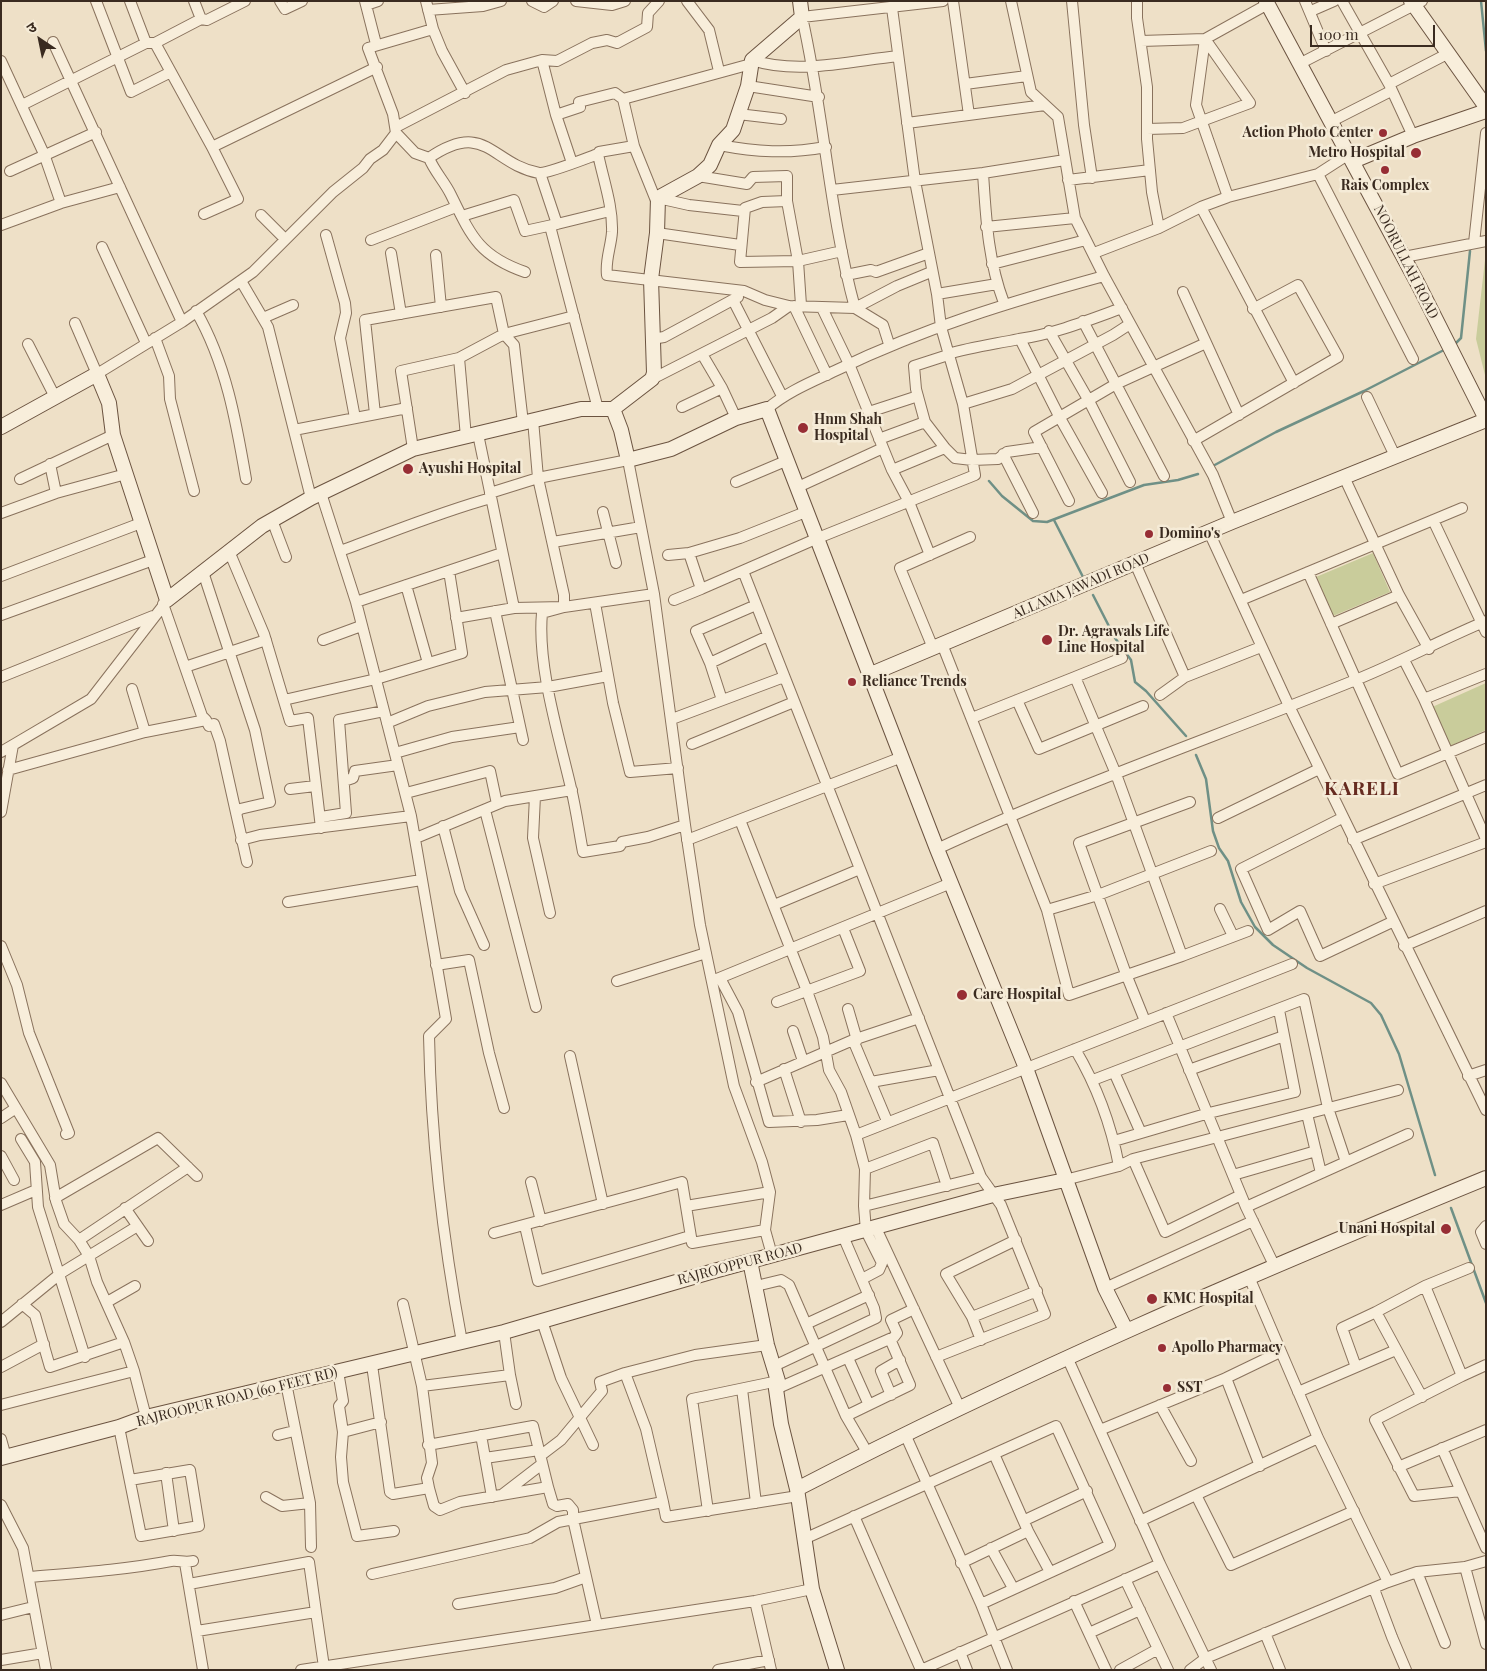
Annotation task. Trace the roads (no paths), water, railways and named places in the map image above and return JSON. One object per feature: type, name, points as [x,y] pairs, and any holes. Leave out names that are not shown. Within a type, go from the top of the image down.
[{"type":"street","points":[[96,1],[131,92],[171,72]]},
{"type":"street","points":[[130,1],[151,43],[171,72],[212,147],[238,199],[204,214]]},
{"type":"street","points":[[194,1],[201,19]]},
{"type":"street","points":[[22,105],[201,19],[207,20],[228,5],[245,1]]},
{"type":"street","points":[[280,1],[284,9],[302,1]]},
{"type":"street","points":[[376,44],[366,3],[378,1]]},
{"type":"street","points":[[465,93],[442,52],[427,6],[483,6],[501,1]]},
{"type":"street","points":[[532,1],[544,7],[553,1]]},
{"type":"street","points":[[576,1],[611,3],[626,1]]},
{"type":"street","points":[[647,1],[654,1]]},
{"type":"street","points":[[3,422],[97,374],[182,322],[240,281],[333,192],[383,150],[396,130],[506,70],[542,60],[557,61],[592,43],[607,40],[617,43],[641,32],[647,27],[648,13],[659,1]]},
{"type":"street","points":[[687,1],[709,30],[719,71]]},
{"type":"street","points":[[800,1],[819,98],[846,275],[855,308],[883,325],[890,344]]},
{"type":"street","points":[[623,99],[752,62],[802,17],[880,5],[892,8],[943,1]]},
{"type":"street","points":[[953,1],[969,114]]},
{"type":"street","points":[[1011,1],[1031,92],[1058,117],[1075,218],[1104,276],[1213,475],[1232,522]]},
{"type":"street","points":[[1072,1],[1084,125],[1092,178]]},
{"type":"street","points":[[1138,1],[1147,87],[1147,129],[1150,170],[1159,228]]},
{"type":"street","points":[[1305,1],[1311,11],[1326,51]]},
{"type":"street","points":[[1311,11],[1334,1]]},
{"type":"street","points":[[1342,1],[1390,88],[1413,136]]},
{"type":"street","points":[[1301,63],[1359,34],[1415,2],[1486,107]]},
{"type":"street","points":[[1141,41],[1206,38],[1267,3]]},
{"type":"street","name":"NOORULLAH ROAD","points":[[1267,3],[1404,257],[1486,419]]},
{"type":"street","points":[[674,600],[818,538],[975,475],[963,404],[941,327],[937,294],[914,181],[892,8]]},
{"type":"street","points":[[433,29],[376,44],[368,48],[377,67],[396,130],[415,153],[429,158],[473,239],[484,251],[525,272]]},
{"type":"street","points":[[1147,129],[1183,128],[1250,103],[1206,38]]},
{"type":"street","points":[[1206,38],[1196,104],[1228,197]]},
{"type":"street","points":[[53,42],[182,322]]},
{"type":"street","points":[[1332,121],[1449,53]]},
{"type":"street","points":[[752,62],[768,66],[813,66],[898,56]]},
{"type":"street","points":[[542,60],[556,115],[572,163]]},
{"type":"street","points":[[1,61],[44,154],[61,203]]},
{"type":"street","points":[[657,200],[698,176],[710,165],[719,145],[734,130],[748,86],[752,62]]},
{"type":"street","points":[[212,147],[377,67]]},
{"type":"street","points":[[965,84],[1027,76]]},
{"type":"street","points":[[748,86],[819,98]]},
{"type":"street","points":[[556,115],[580,107],[579,102],[615,93],[623,99],[634,146],[657,200],[657,233],[651,279],[652,379]]},
{"type":"street","points":[[907,122],[1044,105]]},
{"type":"street","points":[[1094,253],[1159,228],[1202,207],[1228,197],[1318,174],[1351,158],[1486,111]]},
{"type":"street","points":[[738,114],[782,119]]},
{"type":"street","points":[[10,171],[96,132]]},
{"type":"street","points":[[1474,243],[1486,133]]},
{"type":"street","points":[[429,158],[447,146],[466,142],[483,144],[510,162],[540,173],[598,154],[599,152],[634,146]]},
{"type":"street","points":[[719,145],[773,153],[800,152],[826,147]]},
{"type":"street","points":[[598,154],[610,211],[612,231],[606,264],[607,275],[748,292],[765,300],[795,306],[855,308],[896,286],[931,272]]},
{"type":"street","points":[[832,190],[982,173],[1065,160]]},
{"type":"street","points":[[1068,180],[1150,170]]},
{"type":"street","points":[[540,173],[598,409]]},
{"type":"street","points":[[982,173],[986,227],[992,264],[1004,304]]},
{"type":"street","points":[[1318,174],[1413,359]]},
{"type":"street","points":[[698,176],[747,184],[753,177],[787,176],[787,201],[798,261],[795,306],[827,375]]},
{"type":"street","points":[[1,225],[61,203],[120,187]]},
{"type":"street","points":[[462,216],[514,200],[525,232],[610,211]]},
{"type":"street","points":[[657,200],[743,211],[745,208],[762,202],[787,201]]},
{"type":"street","points":[[371,240],[456,206]]},
{"type":"street","points":[[1202,207],[1253,309],[1294,383]]},
{"type":"street","points":[[745,208],[740,245],[740,262],[798,261],[842,251]]},
{"type":"street","points":[[260,214],[285,240]]},
{"type":"street","points":[[986,227],[1075,218]]},
{"type":"street","points":[[657,233],[740,245]]},
{"type":"street","points":[[326,236],[345,303],[346,313],[340,338],[355,418]]},
{"type":"street","points":[[992,264],[1086,240]]},
{"type":"street","points":[[1404,257],[1486,241]]},
{"type":"street","points":[[102,247],[146,343]]},
{"type":"street","points":[[846,275],[870,270],[876,272],[929,253]]},
{"type":"street","points":[[391,254],[401,314]]},
{"type":"street","points":[[436,255],[441,307]]},
{"type":"street","points":[[340,551],[538,478],[628,460],[670,449],[736,418],[767,409],[782,396],[890,344],[1004,304],[1104,276]]},
{"type":"street","points":[[240,281],[268,327],[294,430],[316,496],[340,551],[356,602],[412,816],[446,1019],[429,1036],[431,1110],[452,1288],[462,1342]]},
{"type":"street","points":[[937,294],[997,284]]},
{"type":"street","points":[[1193,441],[1338,357],[1298,285],[1253,309]]},
{"type":"street","points":[[652,340],[664,337],[748,292]]},
{"type":"street","points":[[1183,292],[1239,416]]},
{"type":"street","points":[[375,414],[365,320],[496,297],[504,334],[514,345],[538,478],[564,595],[564,607]]},
{"type":"street","points":[[732,300],[782,396]]},
{"type":"street","points":[[263,318],[293,305]]},
{"type":"street","points":[[1,752],[91,698],[165,602],[229,551],[272,520],[316,496],[413,449],[581,409],[613,409],[652,379],[795,306]]},
{"type":"street","points":[[822,308],[849,364],[892,470],[909,502],[930,555]]},
{"type":"street","points":[[1042,447],[1003,454],[998,459],[972,460],[956,458],[945,448],[925,422],[918,396],[914,366],[948,354],[1002,341],[1020,339],[1083,322],[1122,308]]},
{"type":"street","points":[[196,311],[212,339],[227,385],[234,411],[246,479]]},
{"type":"street","points":[[413,449],[401,370],[459,358],[504,334],[574,316]]},
{"type":"street","points":[[1083,322],[1164,476]]},
{"type":"street","points":[[75,323],[109,403],[113,435],[185,667],[202,716],[209,726],[214,724],[220,741],[247,862]]},
{"type":"street","points":[[963,404],[1012,388],[1130,324]]},
{"type":"street","points":[[1049,331],[1089,401],[1130,482]]},
{"type":"street","points":[[155,338],[169,376],[170,399],[194,490]]},
{"type":"street","points":[[1020,339],[1060,418],[1102,493]]},
{"type":"street","points":[[1069,501],[1034,432],[1116,384],[1206,343]]},
{"type":"street","points":[[28,344],[55,397]]},
{"type":"street","points":[[702,354],[722,388],[736,418]]},
{"type":"street","points":[[459,358],[472,435],[490,496],[514,608]]},
{"type":"street","points":[[682,407],[722,388]]},
{"type":"street","points":[[869,412],[918,396]]},
{"type":"street","points":[[1368,397],[1395,456]]},
{"type":"street","points":[[294,430],[407,408]]},
{"type":"street","points":[[613,409],[621,430],[628,460],[654,594],[672,719],[684,825],[706,953],[716,979],[734,1086],[762,1162],[770,1192],[765,1230],[772,1255]]},
{"type":"street","points":[[767,409],[937,848],[1026,1068],[1105,1288],[1126,1330]]},
{"type":"street","name":"ALLAMA JAWADI ROAD","points":[[871,674],[1232,522],[1344,479],[1486,419]]},
{"type":"street","points":[[798,487],[925,422]]},
{"type":"street","points":[[20,479],[113,435]]},
{"type":"street","points":[[892,470],[945,448]]},
{"type":"street","points":[[1003,454],[1033,513]]},
{"type":"street","points":[[736,482],[788,460]]},
{"type":"street","points":[[50,464],[56,493]]},
{"type":"street","points":[[1,513],[56,493],[126,474]]},
{"type":"street","points":[[1344,479],[1399,595],[1429,649]]},
{"type":"street","points":[[1241,600],[1462,508]]},
{"type":"street","points":[[668,555],[689,552],[740,538],[808,511]]},
{"type":"street","points":[[603,512],[616,563]]},
{"type":"street","points":[[272,520],[286,557]]},
{"type":"street","points":[[937,848],[1011,815],[1357,680],[1484,625],[1433,520]]},
{"type":"street","points":[[1,576],[141,523]]},
{"type":"street","points":[[553,542],[641,527]]},
{"type":"street","points":[[1210,532],[1261,647],[1342,818],[1486,1110]]},
{"type":"street","points":[[970,537],[900,568],[972,718],[1011,815],[1047,910],[1069,995],[1248,931]]},
{"type":"street","points":[[229,551],[266,640],[290,720],[308,718],[321,822]]},
{"type":"street","points":[[689,552],[701,589]]},
{"type":"street","points":[[356,602],[502,553]]},
{"type":"street","points":[[1,615],[153,560]]},
{"type":"street","points":[[1135,564],[1186,677]]},
{"type":"street","points":[[284,700],[376,679],[462,653],[449,571]]},
{"type":"street","points":[[743,571],[826,787],[878,913],[981,1177],[1001,1205],[1045,1314],[936,1357]]},
{"type":"street","points":[[203,572],[255,730],[270,802],[240,809],[236,813]]},
{"type":"street","points":[[1308,572],[1398,774],[1486,737]]},
{"type":"street","points":[[406,586],[428,663]]},
{"type":"street","points":[[456,618],[514,608],[564,607],[654,594]]},
{"type":"street","points":[[1331,624],[1399,595]]},
{"type":"street","points":[[595,603],[608,676],[630,772],[678,768]]},
{"type":"street","points":[[722,700],[710,663],[696,632],[756,606]]},
{"type":"street","points":[[564,607],[542,613],[541,628],[548,687],[572,790],[583,852],[620,846],[622,842],[648,837],[684,825]]},
{"type":"street","points":[[495,611],[522,740]]},
{"type":"street","points":[[1,678],[155,616]]},
{"type":"street","points":[[323,640],[361,626]]},
{"type":"street","points":[[710,663],[768,636]]},
{"type":"street","points":[[185,667],[266,640]]},
{"type":"street","points":[[1160,695],[1186,677],[1261,647]]},
{"type":"street","points":[[972,718],[1122,658]]},
{"type":"street","points":[[1374,884],[1486,840],[1424,699],[1404,660]]},
{"type":"street","points":[[1424,699],[1486,674]]},
{"type":"street","points":[[387,723],[428,706],[484,692],[548,687],[608,676]]},
{"type":"street","points":[[672,719],[784,677]]},
{"type":"street","points":[[1076,677],[1134,821],[1182,956]]},
{"type":"street","points":[[132,689],[145,732]]},
{"type":"street","points":[[1017,700],[1039,749],[1143,706]]},
{"type":"street","points":[[692,744],[794,702]]},
{"type":"street","points":[[241,840],[321,822],[346,813],[339,720],[384,711]]},
{"type":"street","points":[[8,770],[145,732],[206,720]]},
{"type":"street","points":[[395,753],[452,737],[520,727]]},
{"type":"street","points":[[1,812],[13,745]]},
{"type":"street","points":[[687,840],[902,757]]},
{"type":"street","points":[[344,781],[353,778],[355,771],[398,764]]},
{"type":"street","points":[[1218,818],[1319,769]]},
{"type":"street","points":[[406,793],[490,772],[497,804]]},
{"type":"street","points":[[290,788],[315,786]]},
{"type":"street","points":[[1353,840],[1486,786]]},
{"type":"street","points":[[416,838],[497,804],[572,790]]},
{"type":"street","points":[[535,796],[533,838],[550,913]]},
{"type":"street","points":[[1146,1021],[1126,974],[1079,843],[1134,821],[1190,802]]},
{"type":"street","points":[[485,810],[536,1008]]},
{"type":"street","points":[[321,822],[412,816]]},
{"type":"street","points":[[1342,818],[1241,868],[1268,930],[1300,911],[1320,956],[1392,922]]},
{"type":"street","points":[[740,820],[790,950],[808,991],[826,1052],[829,1070],[840,1092],[856,1135],[865,1169],[864,1206],[882,1263],[879,1270],[862,1279]]},
{"type":"street","points":[[443,826],[460,891],[484,945]]},
{"type":"street","points":[[1047,910],[1098,895],[1211,851]]},
{"type":"street","points":[[774,905],[860,869]]},
{"type":"street","points":[[288,902],[422,880]]},
{"type":"street","points":[[716,979],[951,882]]},
{"type":"street","points":[[1220,908],[1233,936]]},
{"type":"street","points":[[1404,946],[1485,915]]},
{"type":"street","points":[[777,1002],[860,971],[842,928]]},
{"type":"street","points":[[1,946],[12,972],[29,1033],[59,1103],[69,1133],[66,1134]]},
{"type":"street","points":[[617,981],[706,953]]},
{"type":"street","points":[[436,965],[469,960],[489,1053],[504,1108]]},
{"type":"street","points":[[856,1135],[887,1121],[1292,964]]},
{"type":"street","points":[[1,977],[12,972]]},
{"type":"street","points":[[716,979],[738,1012],[756,1082],[769,1122],[801,1122],[848,1114]]},
{"type":"street","points":[[1093,1080],[1304,999],[1328,1108],[1346,1162]]},
{"type":"street","points":[[848,1009],[855,1040],[887,1121]]},
{"type":"street","points":[[1114,1141],[1209,1113],[1295,1092],[1279,1010]]},
{"type":"street","points":[[1166,1013],[1209,1113],[1246,1207],[1274,1265]]},
{"type":"street","points":[[756,1082],[855,1040],[919,1018]]},
{"type":"street","points":[[793,1031],[803,1061]]},
{"type":"street","points":[[1189,1070],[1284,1036]]},
{"type":"street","points":[[1075,1049],[1093,1080],[1114,1141],[1119,1166]]},
{"type":"street","points":[[570,1056],[603,1204]]},
{"type":"street","points":[[784,1069],[801,1122]]},
{"type":"street","points":[[871,1082],[939,1070]]},
{"type":"street","points":[[1468,1076],[1486,1070]]},
{"type":"street","points":[[1114,1072],[1141,1133]]},
{"type":"street","points":[[1,1084],[50,1165],[55,1198],[64,1224],[79,1240],[89,1256],[106,1302],[124,1342],[146,1417]]},
{"type":"street","points":[[1066,1180],[1119,1166],[1133,1159],[1398,1090]]},
{"type":"street","points":[[1,1118],[16,1108]]},
{"type":"street","points":[[1307,1114],[1321,1173]]},
{"type":"street","points":[[1246,1207],[1408,1134]]},
{"type":"street","points":[[55,1198],[158,1138],[197,1176]]},
{"type":"street","points":[[21,1139],[35,1162],[38,1207],[61,1273],[85,1357]]},
{"type":"street","points":[[865,1169],[933,1142],[948,1186]]},
{"type":"street","points":[[1233,1175],[1316,1151]]},
{"type":"street","points":[[1,1156],[14,1180]]},
{"type":"street","points":[[1133,1159],[1165,1232],[1241,1195]]},
{"type":"street","points":[[79,1240],[188,1167]]},
{"type":"street","points":[[864,1206],[981,1177]]},
{"type":"street","points":[[625,1373],[646,1429],[666,1517],[756,1503],[797,1492],[867,1452],[1126,1330],[1274,1265],[1486,1178]]},
{"type":"street","name":"RAJROOPPUR ROAD","points":[[416,1354],[504,1332],[750,1261],[993,1195],[1066,1180]]},
{"type":"street","points":[[530,1182],[541,1221]]},
{"type":"street","points":[[494,1234],[682,1182],[692,1243],[765,1230]]},
{"type":"street","points":[[1,1205],[36,1190]]},
{"type":"street","points":[[686,1206],[770,1192]]},
{"type":"street","points":[[125,1208],[136,1227],[148,1241]]},
{"type":"street","points":[[1105,1288],[1253,1221]]},
{"type":"street","points":[[525,1226],[538,1281],[690,1236]]},
{"type":"street","points":[[1486,1226],[1481,1232],[1486,1244]]},
{"type":"street","points":[[1,1322],[61,1273],[136,1227]]},
{"type":"street","points":[[871,1229],[914,1309],[960,1408]]},
{"type":"street","points":[[774,1366],[873,1320],[876,1314],[844,1236]]},
{"type":"street","points":[[980,1340],[972,1317],[946,1274],[1016,1240]]},
{"type":"street","points":[[750,1261],[767,1345],[774,1366],[781,1424],[797,1492],[812,1589],[837,1670]]},
{"type":"street","points":[[1356,1367],[1342,1328],[1425,1286],[1469,1268]]},
{"type":"street","points":[[1249,1277],[1318,1438],[1388,1582]]},
{"type":"street","points":[[756,1286],[786,1281],[846,1416],[867,1452]]},
{"type":"street","points":[[106,1302],[135,1286]]},
{"type":"street","points":[[1425,1286],[1462,1376]]},
{"type":"street","points":[[972,1317],[1037,1291]]},
{"type":"street","points":[[806,1324],[869,1295]]},
{"type":"street","points":[[22,1304],[35,1314],[50,1367],[85,1357],[124,1342]]},
{"type":"street","points":[[403,1304],[422,1386],[428,1445],[432,1463],[427,1478],[434,1506],[440,1510],[460,1502],[548,1487]]},
{"type":"street","points":[[708,1511],[692,1399],[742,1389],[777,1385],[825,1368],[896,1336],[891,1320],[914,1309]]},
{"type":"street","points":[[1376,1312],[1422,1397]]},
{"type":"street","points":[[542,1321],[555,1363],[593,1445]]},
{"type":"street","points":[[504,1332],[516,1404]]},
{"type":"street","points":[[846,1416],[910,1385],[890,1339]]},
{"type":"street","points":[[1,1367],[44,1344]]},
{"type":"street","points":[[497,1496],[561,1440],[602,1391],[600,1382],[625,1373],[695,1355],[767,1345]]},
{"type":"street","points":[[1298,1392],[1396,1350]]},
{"type":"street","points":[[1100,1430],[1226,1378],[1280,1352]]},
{"type":"street","name":"RAJROOPUR ROAD (60 FEET RD)","points":[[4,1458],[119,1427],[146,1417],[416,1354]]},
{"type":"street","points":[[1067,1357],[1140,1521],[1211,1670]]},
{"type":"street","points":[[848,1358],[869,1405]]},
{"type":"street","points":[[891,1395],[881,1371],[900,1360]]},
{"type":"street","points":[[372,1364],[382,1422],[390,1492],[393,1494],[429,1488]]},
{"type":"street","points":[[1461,1491],[1414,1496],[1375,1420],[1486,1365]]},
{"type":"street","points":[[1,1405],[134,1371]]},
{"type":"street","points":[[338,1371],[343,1401],[338,1406],[343,1432],[341,1457],[343,1482],[357,1536],[394,1531]]},
{"type":"street","points":[[422,1386],[510,1375]]},
{"type":"street","points":[[1226,1378],[1260,1466]]},
{"type":"street","points":[[286,1383],[294,1431],[310,1503],[311,1546]]},
{"type":"street","points":[[742,1389],[756,1503]]},
{"type":"street","points":[[1160,1405],[1191,1462]]},
{"type":"street","points":[[343,1432],[382,1422]]},
{"type":"street","points":[[428,1445],[533,1426],[553,1504],[558,1506],[568,1504],[573,1510],[573,1519],[597,1625]]},
{"type":"street","points":[[804,1539],[1056,1426],[1087,1491],[1110,1546],[981,1604]]},
{"type":"street","points":[[119,1427],[141,1536],[199,1526],[190,1470],[130,1480]]},
{"type":"street","points":[[1398,1468],[1486,1430]]},
{"type":"street","points":[[278,1435],[294,1431]]},
{"type":"street","points":[[905,1434],[981,1604],[1007,1670]]},
{"type":"street","points":[[481,1435],[485,1458],[497,1496]]},
{"type":"street","points":[[1140,1521],[1318,1438]]},
{"type":"street","points":[[1,1439],[4,1458]]},
{"type":"street","points":[[1442,1448],[1486,1548]]},
{"type":"street","points":[[994,1454],[1025,1520],[1028,1531],[1050,1572]]},
{"type":"street","points":[[485,1458],[540,1457]]},
{"type":"street","points":[[166,1473],[174,1531]]},
{"type":"street","points":[[1025,1520],[1087,1491]]},
{"type":"street","points":[[1196,1495],[1231,1565],[1354,1512]]},
{"type":"street","points":[[266,1497],[282,1506],[310,1503]]},
{"type":"street","points":[[372,1574],[530,1538],[558,1522],[663,1502]]},
{"type":"street","points":[[1,1505],[23,1548],[46,1670]]},
{"type":"street","points":[[854,1516],[921,1670],[934,1667],[960,1652],[1160,1564]]},
{"type":"street","points":[[961,1562],[1028,1531]]},
{"type":"street","points":[[990,1548],[1013,1588]]},
{"type":"street","points":[[29,1577],[143,1567],[174,1561],[189,1562],[189,1584],[204,1670]]},
{"type":"street","points":[[1190,1670],[1206,1658],[1388,1582],[1417,1572],[1465,1567],[1486,1561]]},
{"type":"street","points":[[189,1584],[309,1562],[324,1667]]},
{"type":"street","points":[[1465,1567],[1486,1644]]},
{"type":"street","points":[[1417,1572],[1445,1643]]},
{"type":"street","points":[[458,1604],[555,1588],[586,1578]]},
{"type":"street","points":[[1126,1579],[1168,1670]]},
{"type":"street","points":[[1374,1588],[1406,1670]]},
{"type":"street","points":[[302,1670],[352,1666],[430,1649],[755,1601],[812,1589]]},
{"type":"street","points":[[718,1670],[770,1665],[755,1601]]},
{"type":"street","points":[[1074,1601],[1106,1670]]},
{"type":"street","points":[[1,1615],[33,1607]]},
{"type":"street","points":[[1089,1633],[1140,1610]]},
{"type":"street","points":[[197,1630],[316,1612]]},
{"type":"street","points":[[1265,1633],[1280,1670]]},
{"type":"street","points":[[1120,1670],[1158,1649]]},
{"type":"street","points":[[960,1652],[967,1670]]},
{"type":"street","points":[[1,1660],[43,1653]]},
{"type":"waterway","points":[[1481,1],[1486,51]]},
{"type":"waterway","points":[[1455,344],[1461,338],[1470,251]]},
{"type":"waterway","points":[[1211,467],[1276,432],[1364,391],[1442,351]]},
{"type":"waterway","points":[[989,481],[1002,496],[1033,521],[1047,522],[1144,485],[1178,480],[1198,474]]},
{"type":"waterway","points":[[1054,520],[1083,577]]},
{"type":"waterway","points":[[1093,595],[1115,638],[1131,660],[1135,682],[1146,691],[1186,736]]},
{"type":"waterway","points":[[1196,755],[1206,779],[1213,831],[1219,848],[1228,861],[1241,902],[1255,927],[1273,945],[1307,968],[1371,1003],[1381,1015],[1399,1054],[1435,1175]]},
{"type":"waterway","points":[[1451,1208],[1486,1303]]},
{"type":"place","name":"Action Photo Center","points":[[1383,133]]},
{"type":"place","name":"Metro Hospital","points":[[1416,153]]},
{"type":"place","name":"Rais Complex","points":[[1385,170]]},
{"type":"place","name":"Hnm Shah Hospital","points":[[803,428]]},
{"type":"place","name":"Ayushi Hospital","points":[[408,469]]},
{"type":"place","name":"Domino's","points":[[1149,534]]},
{"type":"place","name":"Dr. Agrawals Life Line Hospital","points":[[1047,640]]},
{"type":"place","name":"Reliance Trends","points":[[852,682]]},
{"type":"place","name":"Care Hospital","points":[[962,995]]},
{"type":"place","name":"Unani Hospital","points":[[1446,1229]]},
{"type":"place","name":"KMC Hospital","points":[[1152,1299]]},
{"type":"place","name":"Apollo Pharmacy","points":[[1162,1348]]},
{"type":"place","name":"SST","points":[[1167,1388]]},
{"type":"district","name":"KARELI","points":[[1362,789]]}]
